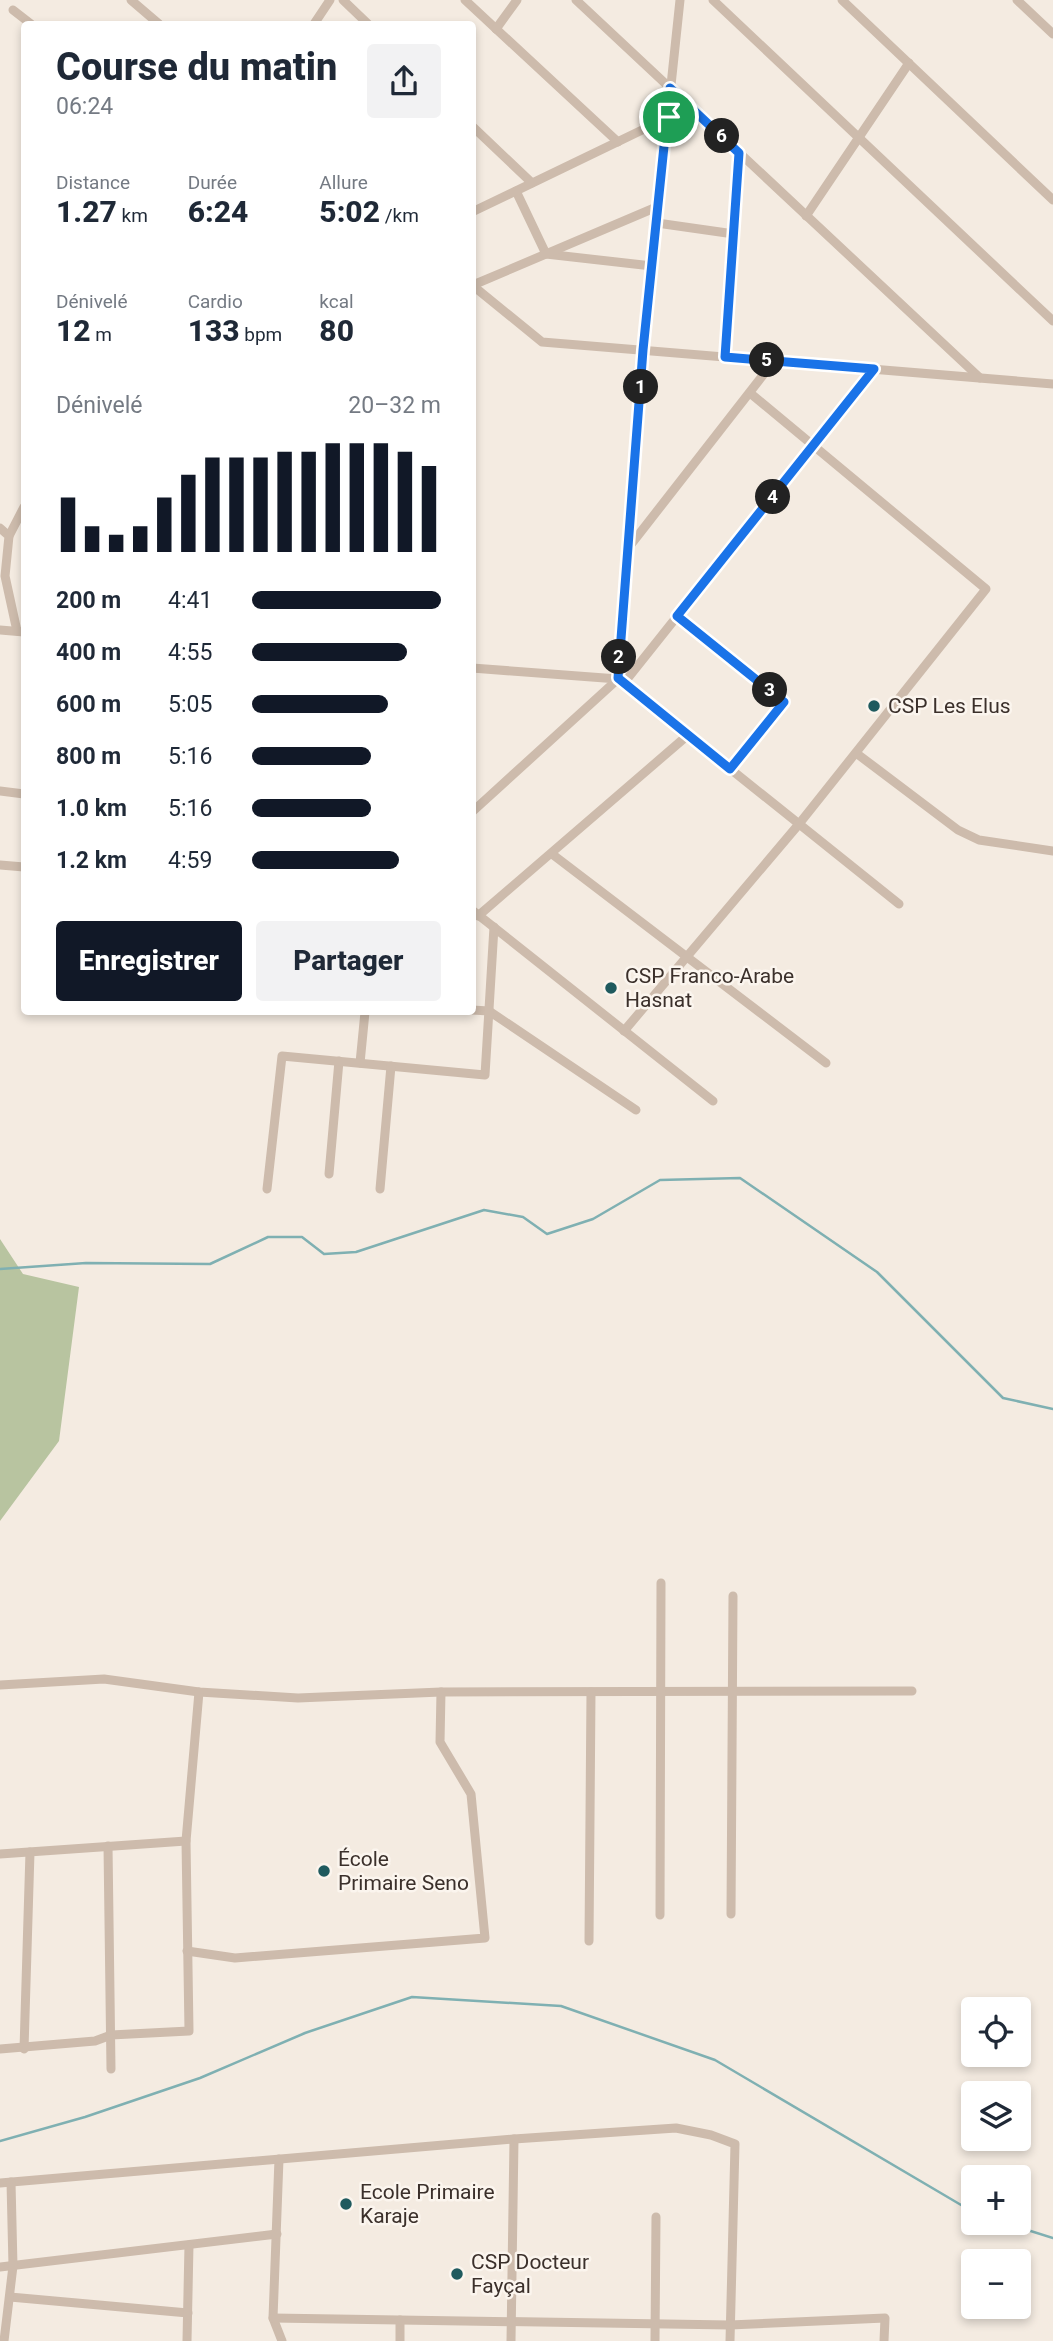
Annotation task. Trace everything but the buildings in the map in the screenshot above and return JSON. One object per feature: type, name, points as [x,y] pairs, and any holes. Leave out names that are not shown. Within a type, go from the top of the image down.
[{"type":"street","points":[[131,0],[156,21]]},
{"type":"street","points":[[316,21],[331,0]]},
{"type":"street","points":[[343,0],[365,21]]},
{"type":"street","points":[[465,0],[618,142]]},
{"type":"street","points":[[496,29],[517,0]]},
{"type":"street","points":[[576,0],[980,378]]},
{"type":"street","points":[[621,681],[643,350],[680,0]]},
{"type":"street","points":[[713,0],[1053,321]]},
{"type":"street","points":[[842,0],[1053,200]]},
{"type":"street","points":[[1017,0],[1053,34]]},
{"type":"street","points":[[13,10],[27,21]]},
{"type":"street","points":[[806,216],[909,64]]},
{"type":"street","points":[[476,210],[669,117]]},
{"type":"street","points":[[476,130],[532,183]]},
{"type":"street","points":[[725,357],[739,153]]},
{"type":"street","points":[[516,191],[546,254]]},
{"type":"street","points":[[476,284],[659,206]]},
{"type":"street","points":[[657,223],[734,234]]},
{"type":"street","points":[[546,254],[653,266]]},
{"type":"street","points":[[476,287],[542,342],[1053,384]]},
{"type":"street","points":[[628,549],[775,361]]},
{"type":"street","points":[[476,808],[621,681],[677,616],[874,369]]},
{"type":"street","points":[[624,1031],[799,824],[986,589],[750,393]]},
{"type":"street","points":[[0,631],[21,632],[5,576],[9,536],[21,513]]},
{"type":"street","points":[[0,528],[9,536]]},
{"type":"street","points":[[677,616],[784,702],[730,769]]},
{"type":"street","points":[[476,668],[621,681],[899,904]]},
{"type":"street","points":[[476,913],[552,854],[688,735]]},
{"type":"street","points":[[856,752],[958,830],[979,840],[1053,850]]},
{"type":"street","points":[[0,792],[21,793]]},
{"type":"street","points":[[552,854],[826,1063]]},
{"type":"street","points":[[0,865],[21,867]]},
{"type":"street","points":[[476,915],[713,1101]]},
{"type":"street","points":[[267,1189],[282,1056],[485,1075],[494,927]]},
{"type":"street","points":[[476,1010],[489,1011],[636,1110]]},
{"type":"street","points":[[360,1063],[365,1015]]},
{"type":"street","points":[[329,1174],[339,1061]]},
{"type":"street","points":[[380,1189],[391,1066]]},
{"type":"street","points":[[660,1915],[661,1583]]},
{"type":"street","points":[[731,1914],[733,1596]]},
{"type":"street","points":[[0,1685],[104,1679],[199,1692],[298,1698],[442,1692],[912,1691]]},
{"type":"street","points":[[0,2049],[95,2041],[111,2035],[189,2031],[186,1841],[199,1692]]},
{"type":"street","points":[[187,1951],[234,1958],[485,1938],[471,1794],[440,1742],[442,1692]]},
{"type":"street","points":[[589,1941],[591,1692]]},
{"type":"street","points":[[0,1854],[186,1841]]},
{"type":"street","points":[[108,1846],[111,2069]]},
{"type":"street","points":[[24,2049],[30,1852]]},
{"type":"street","points":[[0,2183],[514,2139],[676,2128],[711,2134],[735,2144],[730,2341]]},
{"type":"street","points":[[511,2341],[514,2139]]},
{"type":"street","points":[[279,2159],[273,2318],[282,2341]]},
{"type":"street","points":[[4,2341],[13,2266],[10,2182]]},
{"type":"street","points":[[655,2341],[656,2217]]},
{"type":"street","points":[[0,2267],[277,2234]]},
{"type":"street","points":[[187,2341],[189,2245]]},
{"type":"street","points":[[9,2297],[188,2312]]},
{"type":"street","points":[[273,2318],[730,2325],[885,2318],[884,2341]]},
{"type":"street","points":[[400,2320],[400,2341]]},
{"type":"green space","points":[[0,1239],[23,1274],[79,1287],[59,1441],[0,1521]]},
{"type":"waterway","points":[[0,1269],[86,1263],[210,1264],[268,1237],[302,1237],[324,1254],[356,1252],[484,1210],[523,1217],[547,1234],[593,1219],[660,1180],[740,1178],[877,1272],[1003,1398],[1053,1409]]},
{"type":"waterway","points":[[0,2141],[85,2117],[200,2078],[305,2033],[412,1997],[561,2006],[715,2060],[961,2205]]},
{"type":"waterway","points":[[1031,2231],[1053,2238]]},
{"type":"place","name":"CSP Les Elus","points":[[874,706]]},
{"type":"place","name":"CSP Franco-Arabe Hasnat","points":[[611,988]]},
{"type":"place","name":"École Primaire Seno","points":[[324,1871]]},
{"type":"place","name":"Ecole Primaire Karaje","points":[[346,2204]]},
{"type":"place","name":"CSP Docteur Fayçal","points":[[457,2274]]},
{"type":"route","points":[[670,88],[739,153],[725,357],[874,369],[677,616],[784,702],[730,769],[618,678],[643,350],[669,117],[670,88]]}]
